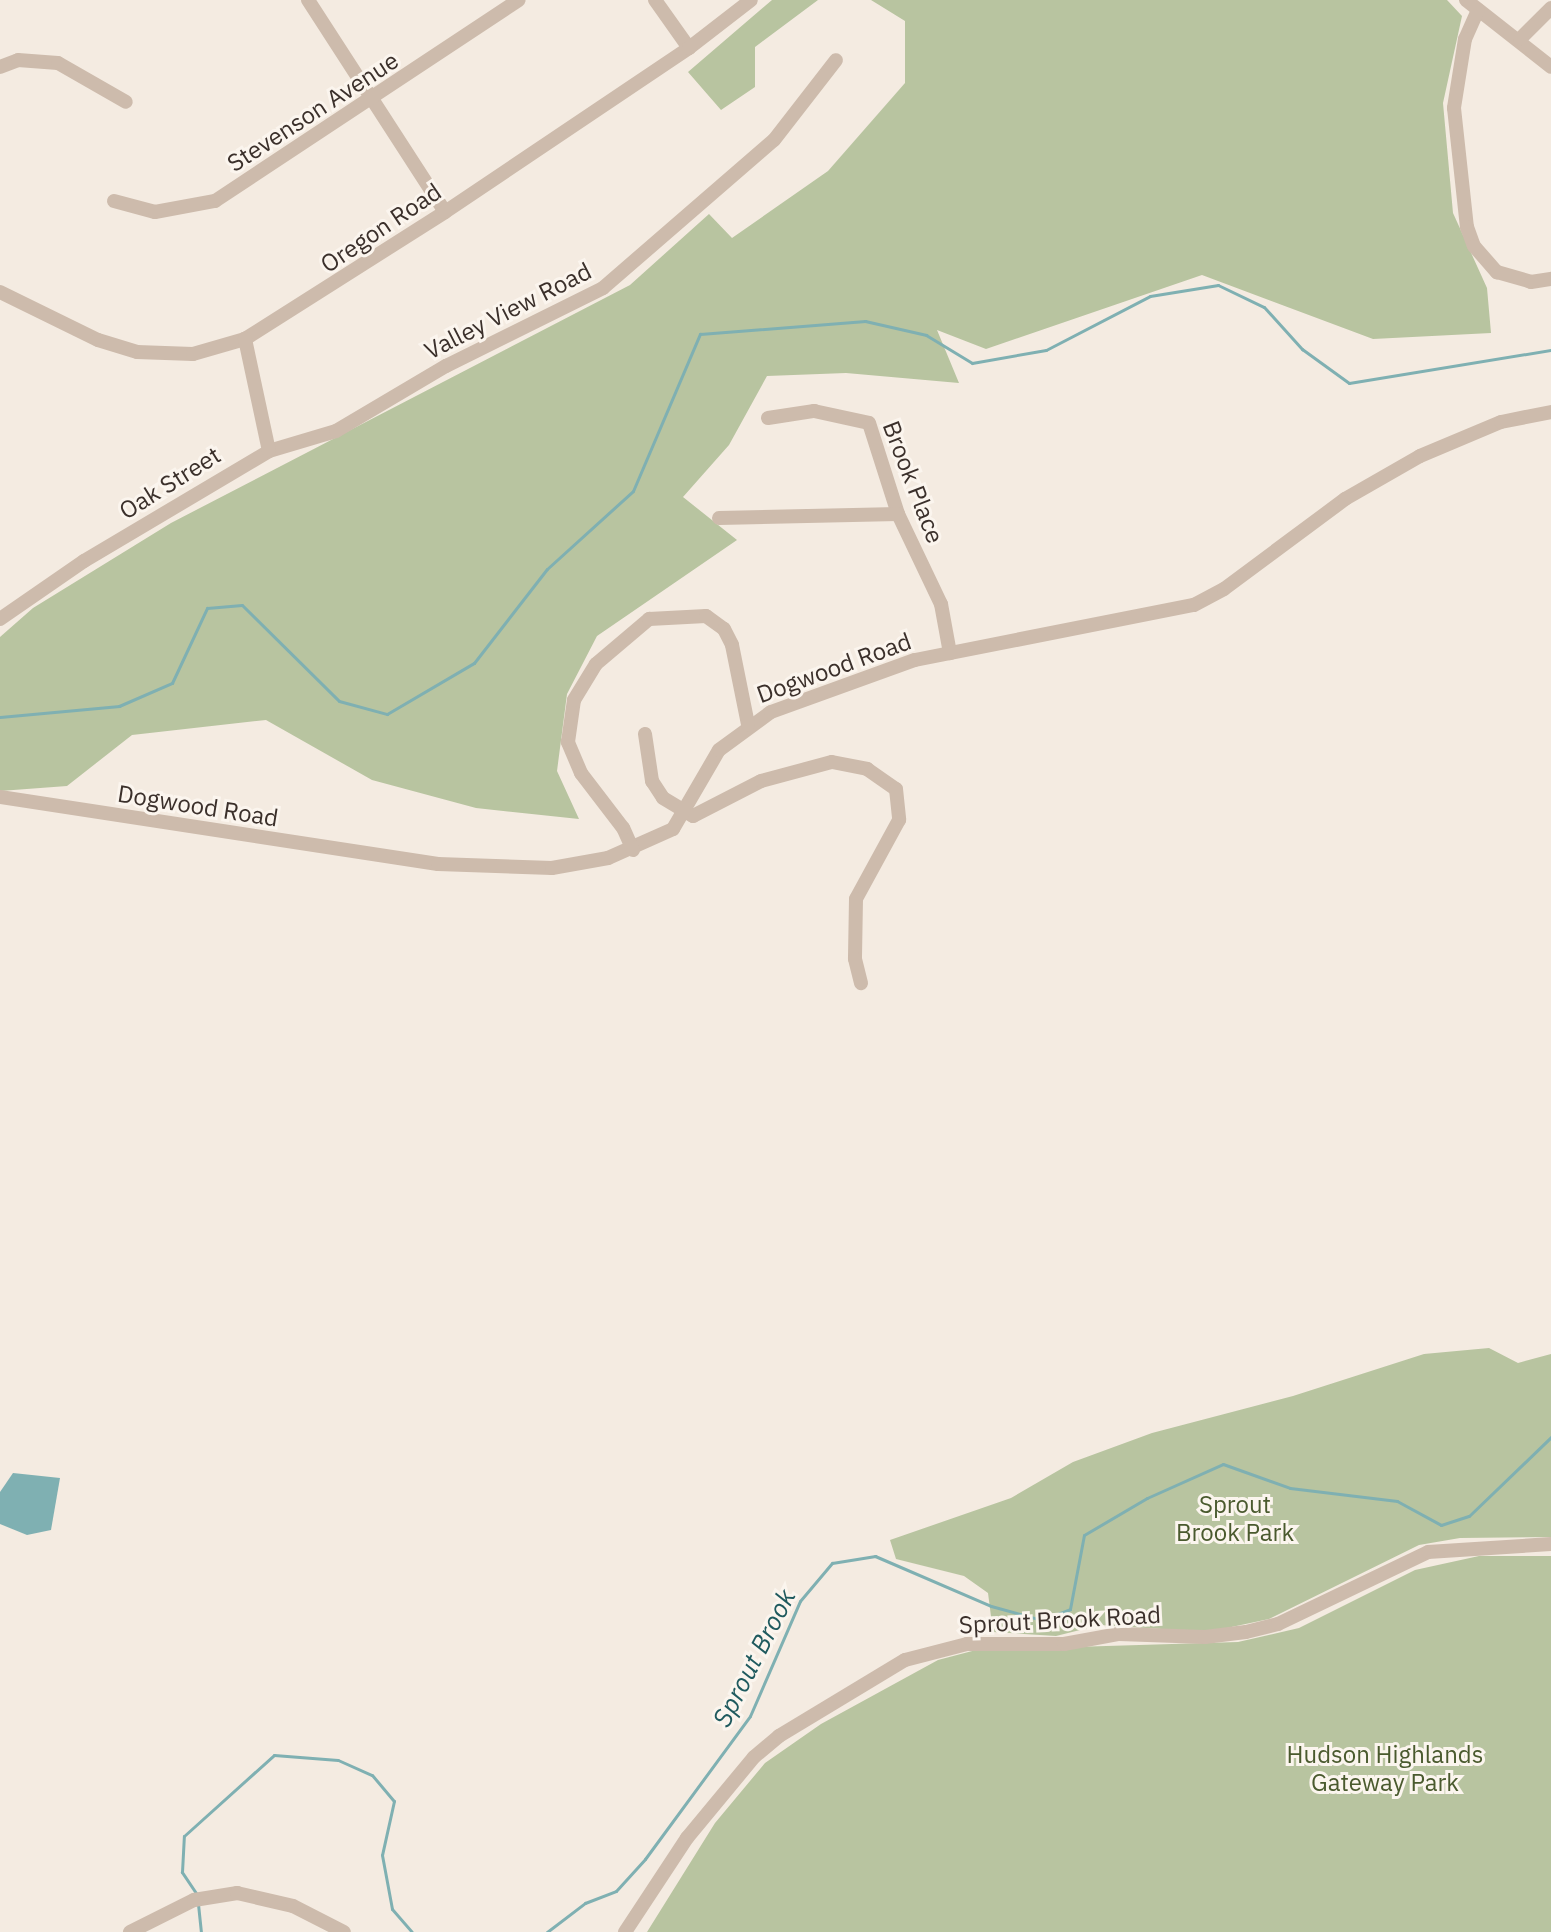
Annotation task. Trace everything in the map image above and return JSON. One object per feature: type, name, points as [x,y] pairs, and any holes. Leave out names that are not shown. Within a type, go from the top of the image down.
[{"type":"street","points":[[308,0],[370,101],[445,212]]},
{"type":"street","name":"Stevenson Avenue","points":[[114,201],[155,212],[215,201],[519,0]]},
{"type":"street","points":[[655,0],[689,48]]},
{"type":"street","name":"Oregon Road","points":[[0,292],[98,340],[137,352],[193,354],[245,339],[445,212],[689,48],[751,0]]},
{"type":"street","points":[[1551,67],[1520,39],[1472,5],[1454,108],[1467,227],[1474,246],[1497,272],[1531,282],[1551,279]]},
{"type":"street","points":[[1520,39],[1551,8]]},
{"type":"street","points":[[0,67],[18,60],[58,63],[126,102]]},
{"type":"street","name":"Valley View Road","points":[[269,451],[336,431],[446,366],[603,288],[774,140],[836,60]]},
{"type":"street","points":[[245,339],[269,451]]},
{"type":"street","name":"Brook Place","points":[[768,418],[814,411],[869,423],[898,514],[941,604],[950,653]]},
{"type":"street","name":"Dogwood Road","points":[[0,797],[438,864],[552,868],[633,850],[669,833],[710,762],[748,724],[901,665],[1194,605],[1224,589],[1345,499],[1420,456],[1501,422],[1551,412]]},
{"type":"street","name":"Oak Street","points":[[0,619],[84,561],[269,451]]},
{"type":"street","points":[[719,518],[898,514]]},
{"type":"street","points":[[633,850],[623,828],[581,773],[568,742],[574,700],[596,664],[626,633],[649,619],[706,616],[724,629],[732,645],[748,724]]},
{"type":"street","points":[[645,734],[652,781],[683,812],[693,816],[761,781],[832,762],[867,769],[896,789],[899,820],[857,890],[855,959],[861,983]]},
{"type":"street","name":"Sprout Brook Road","points":[[625,1932],[687,1838],[754,1757],[779,1736],[905,1660],[967,1644],[1064,1644],[1119,1634],[1205,1637],[1246,1632],[1278,1624],[1428,1552],[1551,1544]]},
{"type":"street","points":[[130,1932],[199,1899],[255,1893],[344,1932]]},
{"type":"green space","points":[[772,0],[818,0],[755,47],[755,87],[721,110],[688,72]]},
{"type":"green space","points":[[871,0],[1447,0],[1462,16],[1443,103],[1453,213],[1487,288],[1491,333],[1373,339],[1202,275],[986,349],[937,330],[959,383],[846,373],[767,376],[729,445],[683,497],[737,540],[597,636],[567,694],[557,771],[579,819],[476,808],[372,780],[266,720],[132,735],[67,786],[0,791],[0,637],[33,608],[171,523],[630,285],[709,214],[732,238],[828,171],[905,83],[905,21]]},
{"type":"green space","name":"Sprout Brook Park","points":[[1489,1348],[1518,1363],[1551,1354],[1551,1537],[1460,1538],[1419,1545],[1269,1619],[1208,1632],[1100,1625],[1056,1636],[993,1632],[988,1593],[964,1576],[896,1559],[890,1540],[1011,1498],[1073,1462],[1152,1433],[1293,1396],[1424,1354]]},
{"type":"green space","name":"Hudson Highlands Gateway Park","points":[[1479,1556],[1551,1556],[1551,1932],[647,1932],[715,1823],[765,1763],[821,1724],[938,1660],[976,1650],[1238,1642],[1299,1628],[1415,1570]]},
{"type":"water","points":[[13,1473],[60,1478],[51,1530],[27,1535],[0,1524],[0,1492]]},
{"type":"waterway","points":[[0,717],[119,706],[172,683],[207,608],[242,605],[339,701],[387,714],[474,663],[547,569],[633,491],[700,334],[865,321],[926,335],[972,363],[1046,350],[1150,296],[1218,285],[1264,307],[1302,349],[1349,383],[1551,350]]},
{"type":"waterway","name":"Sprout Brook","points":[[547,1932],[585,1903],[616,1891],[645,1859],[750,1716],[800,1601],[832,1563],[875,1556],[991,1606],[1042,1620],[1070,1609],[1084,1535],[1147,1498],[1223,1464],[1290,1488],[1397,1501],[1441,1525],[1469,1516],[1551,1437]]},
{"type":"waterway","name":"Sprout Brook","points":[[198,1896],[182,1872],[184,1836],[274,1755],[338,1760],[372,1775],[394,1801],[382,1855],[392,1909],[412,1932]]},
{"type":"waterway","name":"Sprout Brook","points":[[198,1904],[201,1932]]}]
